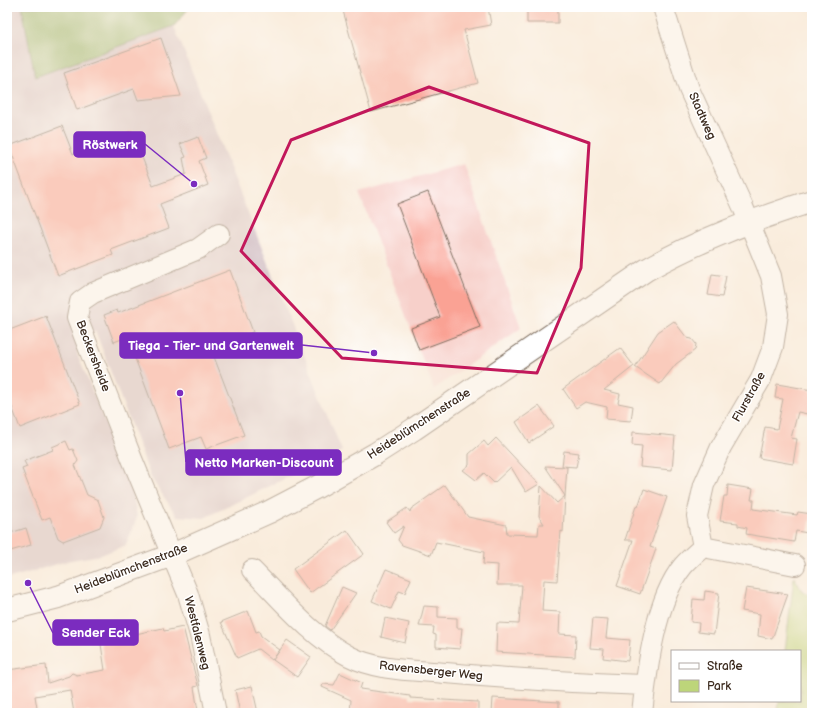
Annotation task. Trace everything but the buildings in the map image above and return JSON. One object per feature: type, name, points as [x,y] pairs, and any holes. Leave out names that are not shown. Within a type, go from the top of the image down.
[{"type":"street","name":"Stadtweg","points":[[663,7],[689,89],[749,221]]},
{"type":"street","name":"Heideblümchenstraße","points":[[7,610],[58,597],[172,555],[269,512],[375,454],[646,270],[682,250],[749,221],[812,202]]},
{"type":"street","name":"Flurstraße","points":[[703,547],[697,516],[704,485],[720,447],[761,379],[773,346],[778,314],[771,276],[749,221]]},
{"type":"street","name":"Beckersheide","points":[[172,555],[132,459],[78,318],[80,302],[93,293],[198,249],[219,234]]},
{"type":"street","points":[[642,713],[657,625],[671,587],[683,567],[703,547],[795,565]]},
{"type":"street","name":"Westfalenweg","points":[[172,555],[188,594],[200,635],[216,713]]},
{"type":"street","name":"Ravensberger Weg","points":[[252,570],[306,624],[327,642],[350,657],[382,668],[510,678],[646,685]]},
{"type":"highlighted area","points":[[429,87],[589,143],[581,268],[537,373],[342,358],[241,251],[291,140]]},
{"type":"shaded area","points":[[7,7],[22,7],[35,77],[174,26],[342,451],[204,518],[177,516],[151,478],[95,330],[77,353],[132,489],[137,517],[126,545],[101,555],[71,560],[7,579]]},
{"type":"shaded area","points":[[464,164],[521,328],[434,389],[359,193]]},
{"type":"green space","points":[[22,7],[190,7],[174,26],[35,77]]},
{"type":"green space","points":[[794,577],[802,591],[812,596],[812,713],[778,713],[779,702],[801,702],[801,650],[785,650]]},
{"type":"place","name":"Röstwerk","points":[[194,184]]},
{"type":"place","name":"Tiega - Tier- und Gartenwelt","points":[[374,353]]},
{"type":"place","name":"Netto Marken-Discount","points":[[180,393]]},
{"type":"place","name":"Sender Eck","points":[[28,583]]}]
